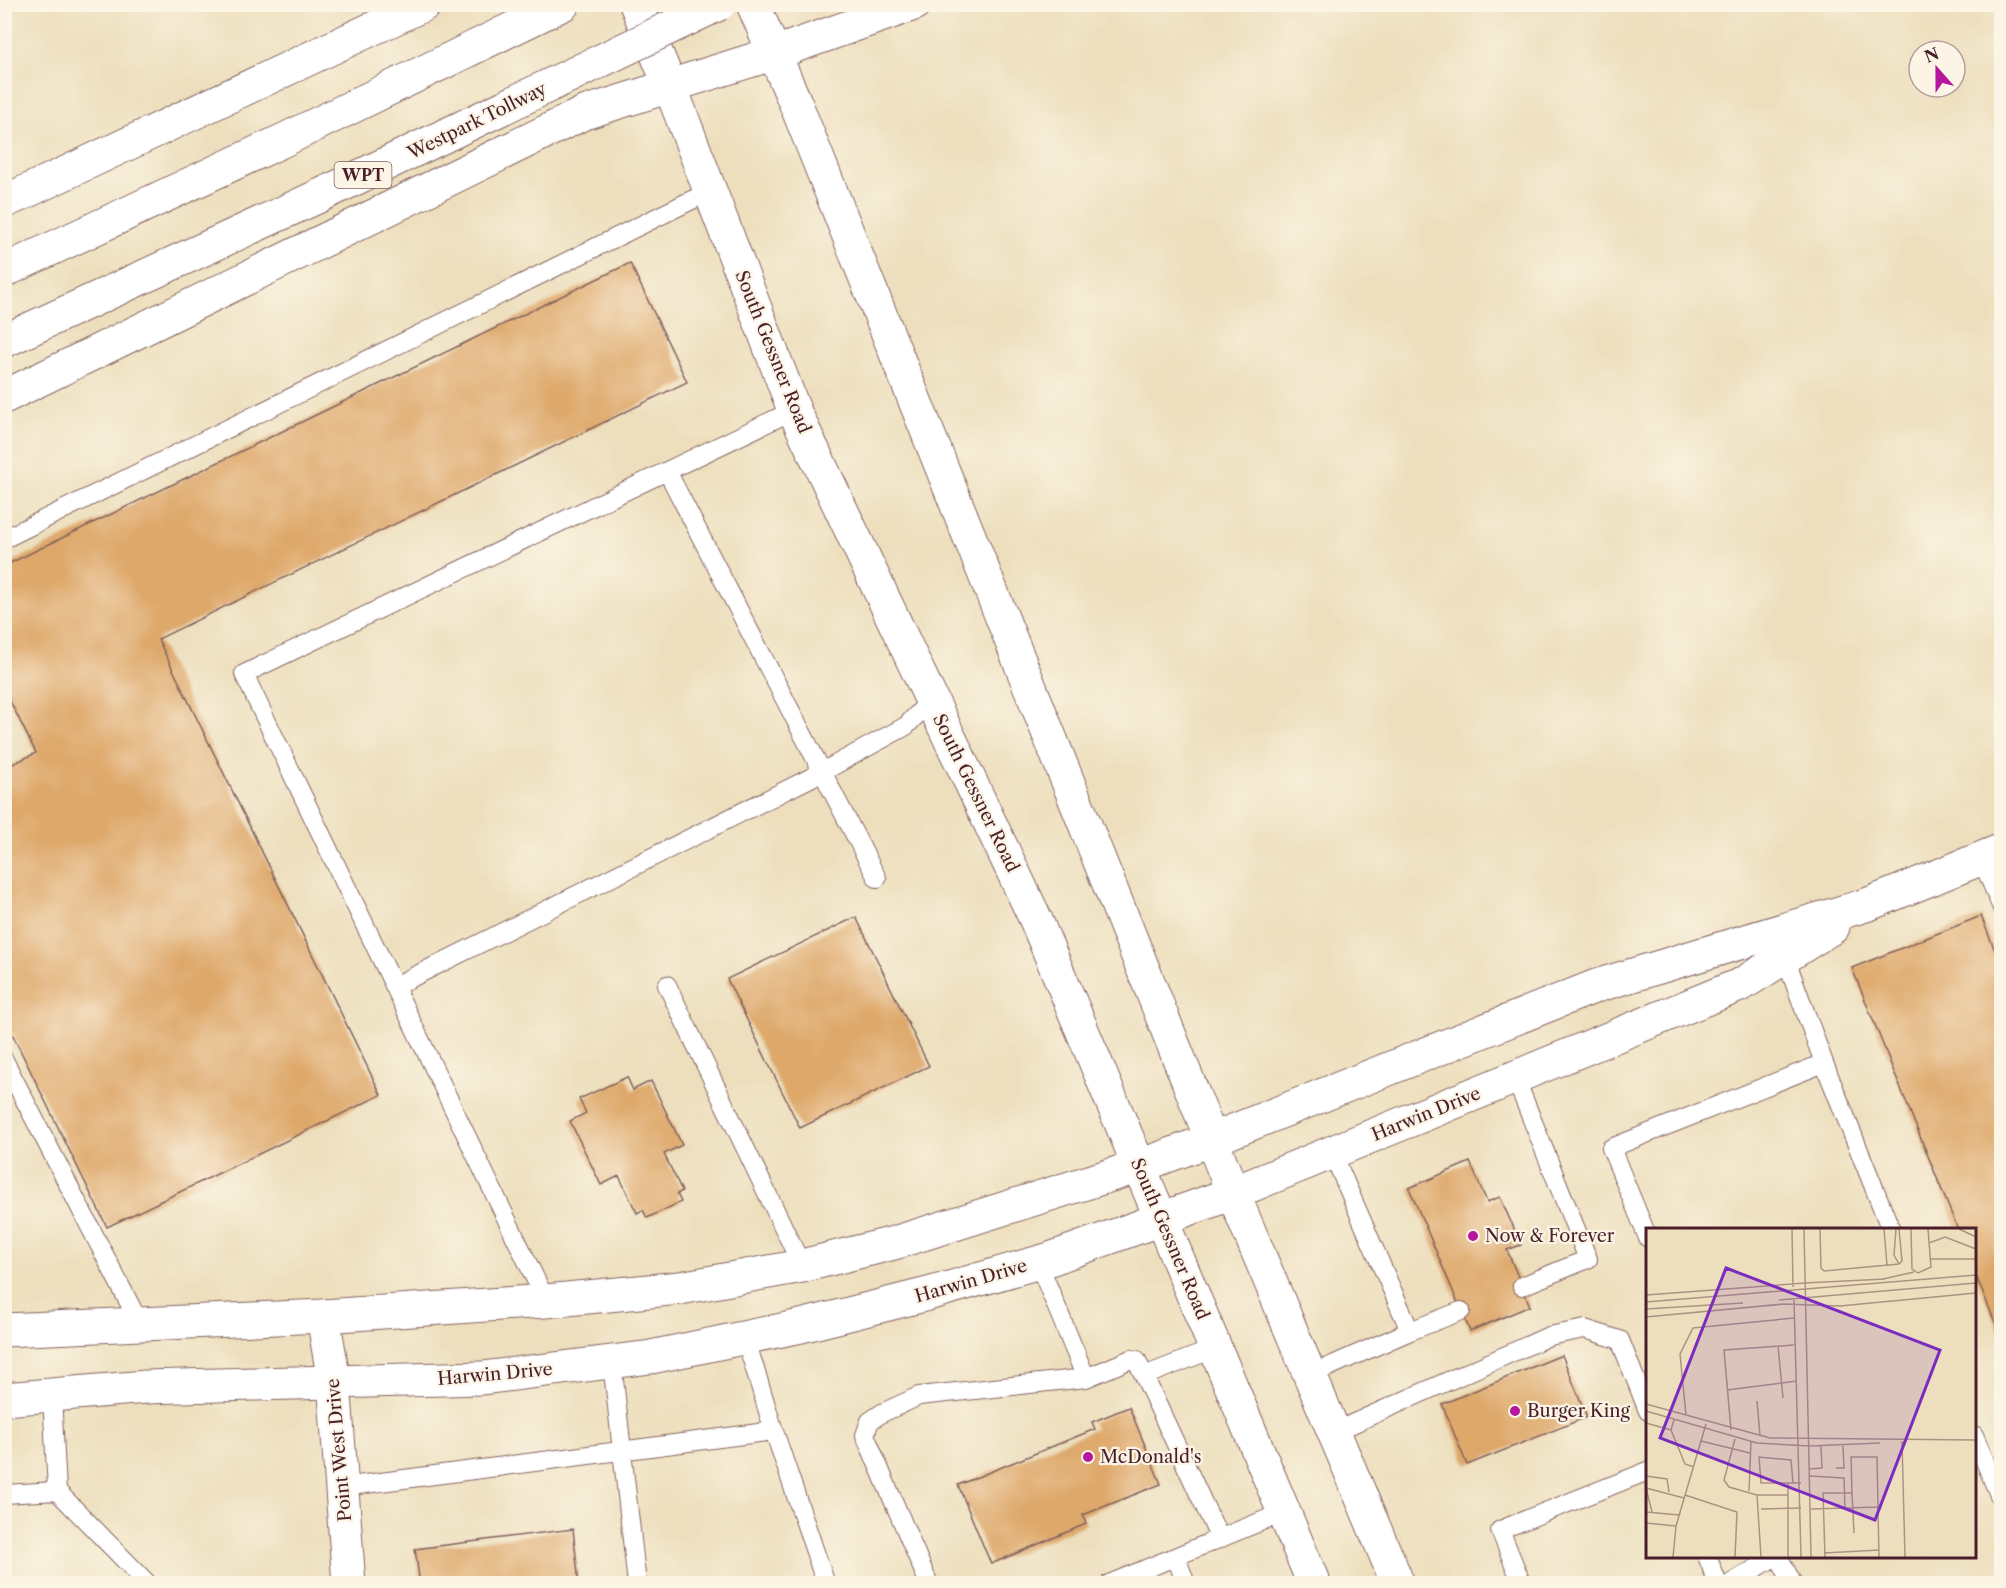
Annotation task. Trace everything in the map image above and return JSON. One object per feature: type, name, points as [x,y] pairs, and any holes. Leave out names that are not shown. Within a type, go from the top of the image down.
[{"type":"main road","points":[[4,202],[425,4]]},
{"type":"main road","points":[[4,271],[284,140],[563,4]]},
{"type":"main road","name":"South Gessner Road","points":[[636,4],[670,86],[794,410],[1036,920],[1314,1584]]},
{"type":"main road","name":"Westpark Tollway","points":[[4,341],[317,197],[719,4]]},
{"type":"main road","points":[[753,4],[775,53],[1233,1193],[1398,1584]]},
{"type":"main road","points":[[4,397],[584,113],[775,53],[915,4]]},
{"type":"main road","name":"Harwin Drive","points":[[4,1330],[323,1316],[546,1301],[680,1288],[802,1266],[894,1243],[1140,1166],[1596,986],[1869,904],[1991,854]]},
{"type":"main road","name":"Harwin Drive","points":[[4,1399],[146,1388],[482,1378],[651,1357],[801,1326],[928,1294],[1038,1262],[1233,1193],[1742,984],[1869,904]]},
{"type":"main road","points":[[1666,966],[1686,1007]]},
{"type":"main road","name":"Point West Drive","points":[[323,1316],[334,1382],[349,1584]]},
{"type":"lane","points":[[4,539],[710,191]]},
{"type":"lane","points":[[546,1301],[244,674],[794,410]]},
{"type":"lane","points":[[667,471],[877,878]]},
{"type":"lane","points":[[394,986],[822,772],[906,726],[931,700]]},
{"type":"lane","points":[[1991,854],[2001,908]]},
{"type":"lane","points":[[1785,957],[1824,1063],[1890,1228]]},
{"type":"lane","points":[[667,985],[802,1266]]},
{"type":"lane","points":[[4,1060],[140,1324]]},
{"type":"lane","points":[[1646,1236],[1611,1148],[1824,1063]]},
{"type":"lane","points":[[1515,1077],[1588,1259],[1522,1286]]},
{"type":"lane","points":[[1332,1152],[1410,1330]]},
{"type":"lane","points":[[1038,1262],[1086,1378]]},
{"type":"lane","points":[[1310,1375],[1410,1330],[1461,1311]]},
{"type":"lane","points":[[1334,1431],[1550,1336],[1585,1329],[1620,1340],[1646,1408]]},
{"type":"lane","points":[[745,1337],[826,1584]]},
{"type":"lane","points":[[1144,1376],[1216,1348]]},
{"type":"lane","points":[[929,1584],[866,1436],[870,1421],[919,1396],[1086,1378],[1131,1359],[1137,1360],[1221,1539]]},
{"type":"lane","points":[[612,1362],[637,1584]]},
{"type":"lane","points":[[52,1396],[57,1491],[148,1584]]},
{"type":"lane","points":[[342,1486],[774,1431]]},
{"type":"lane","points":[[1976,1446],[1981,1472],[2001,1502]]},
{"type":"lane","points":[[1522,1584],[1500,1530],[1646,1471]]},
{"type":"lane","points":[[4,1494],[57,1491]]},
{"type":"lane","points":[[1109,1584],[1284,1512]]},
{"type":"lane","points":[[1176,1557],[1186,1584]]},
{"type":"lane","points":[[1707,1558],[1718,1584]]},
{"type":"lane","points":[[1730,1584],[1775,1558]]},
{"type":"lane","points":[[1778,1558],[1793,1584]]},
{"type":"building","points":[[630,263],[687,382],[158,639],[381,1095],[107,1227],[4,1017],[4,768],[36,753],[4,689],[4,566]]},
{"type":"building","points":[[1981,916],[2002,968],[2001,1337],[1976,1276],[1976,1228],[1957,1228],[1852,968]]},
{"type":"building","points":[[856,917],[929,1066],[800,1128],[727,979]]},
{"type":"building","points":[[627,1077],[633,1090],[651,1081],[682,1145],[664,1154],[682,1191],[677,1194],[681,1202],[647,1218],[643,1210],[637,1213],[619,1176],[601,1185],[570,1121],[586,1113],[579,1099]]},
{"type":"building","points":[[1470,1162],[1487,1202],[1500,1197],[1521,1245],[1507,1250],[1530,1306],[1470,1331],[1409,1188]]},
{"type":"building","name":"Burger King","points":[[1562,1355],[1587,1417],[1467,1465],[1442,1404]]},
{"type":"building","name":"McDonald's","points":[[1129,1407],[1161,1484],[1083,1515],[1086,1524],[991,1564],[958,1485],[1095,1429],[1092,1422]]},
{"type":"building","points":[[573,1529],[579,1584],[420,1584],[415,1549]]},
{"type":"building","points":[[4,1572],[15,1584],[4,1584]]},
{"type":"place","name":"Now & Forever","points":[[1473,1236]]},
{"type":"place","name":"Burger King","points":[[1515,1411]]},
{"type":"place","name":"McDonald's","points":[[1088,1457]]}]
